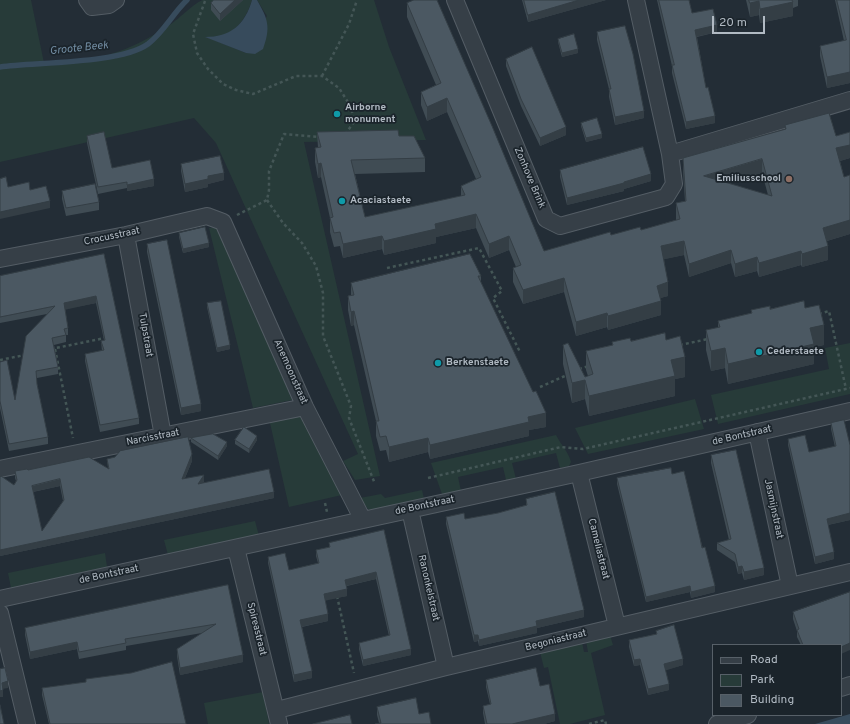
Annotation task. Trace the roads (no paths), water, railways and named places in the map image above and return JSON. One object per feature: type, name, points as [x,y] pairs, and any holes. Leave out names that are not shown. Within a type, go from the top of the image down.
[{"type":"street","points":[[87,0],[92,7],[109,5],[116,0]]},
{"type":"street","name":"Zonhove Brink","points":[[455,0],[546,219],[560,226],[666,197],[674,184],[670,154],[636,0]]},
{"type":"street","points":[[670,154],[850,100]]},
{"type":"street","name":"Crocusstraat","points":[[0,259],[126,235],[207,216],[223,222]]},
{"type":"street","name":"Anemoonstraat","points":[[223,222],[305,407],[363,520]]},
{"type":"street","name":"Tulpstraat","points":[[126,235],[163,436]]},
{"type":"street","name":"Narcisstraat","points":[[0,469],[305,407]]},
{"type":"street","name":"de Bontstraat","points":[[0,599],[579,473],[850,411]]},
{"type":"street","name":"Jasmijnstraat","points":[[757,432],[790,586]]},
{"type":"street","name":"Cameliastraat","points":[[579,473],[617,626]]},
{"type":"street","name":"Ranonkelstraat","points":[[410,510],[446,667]]},
{"type":"street","name":"Spireastraat","points":[[236,548],[278,717]]},
{"type":"street","name":"Begoniastraat","points":[[278,717],[358,689],[446,667],[542,646],[617,626],[850,572]]},
{"type":"street","points":[[0,613],[26,724]]},
{"type":"street","points":[[717,724],[745,716]]},
{"type":"water","points":[[252,0],[257,0],[266,18],[268,29],[263,49],[255,54],[246,53],[205,37],[222,35],[235,28],[241,23]]},
{"type":"water","points":[[850,714],[850,724],[815,724]]},
{"type":"waterway","name":"Groote Beek","points":[[0,67],[98,59],[135,51],[154,39],[187,0]]},
{"type":"place","name":"Airborne monument","points":[[337,114]]},
{"type":"place","name":"Emiliusschool","points":[[789,179]]},
{"type":"place","name":"Acaciastaete","points":[[342,201]]},
{"type":"place","name":"Cederstaete","points":[[759,352]]},
{"type":"place","name":"Berkenstaete","points":[[438,363]]}]
